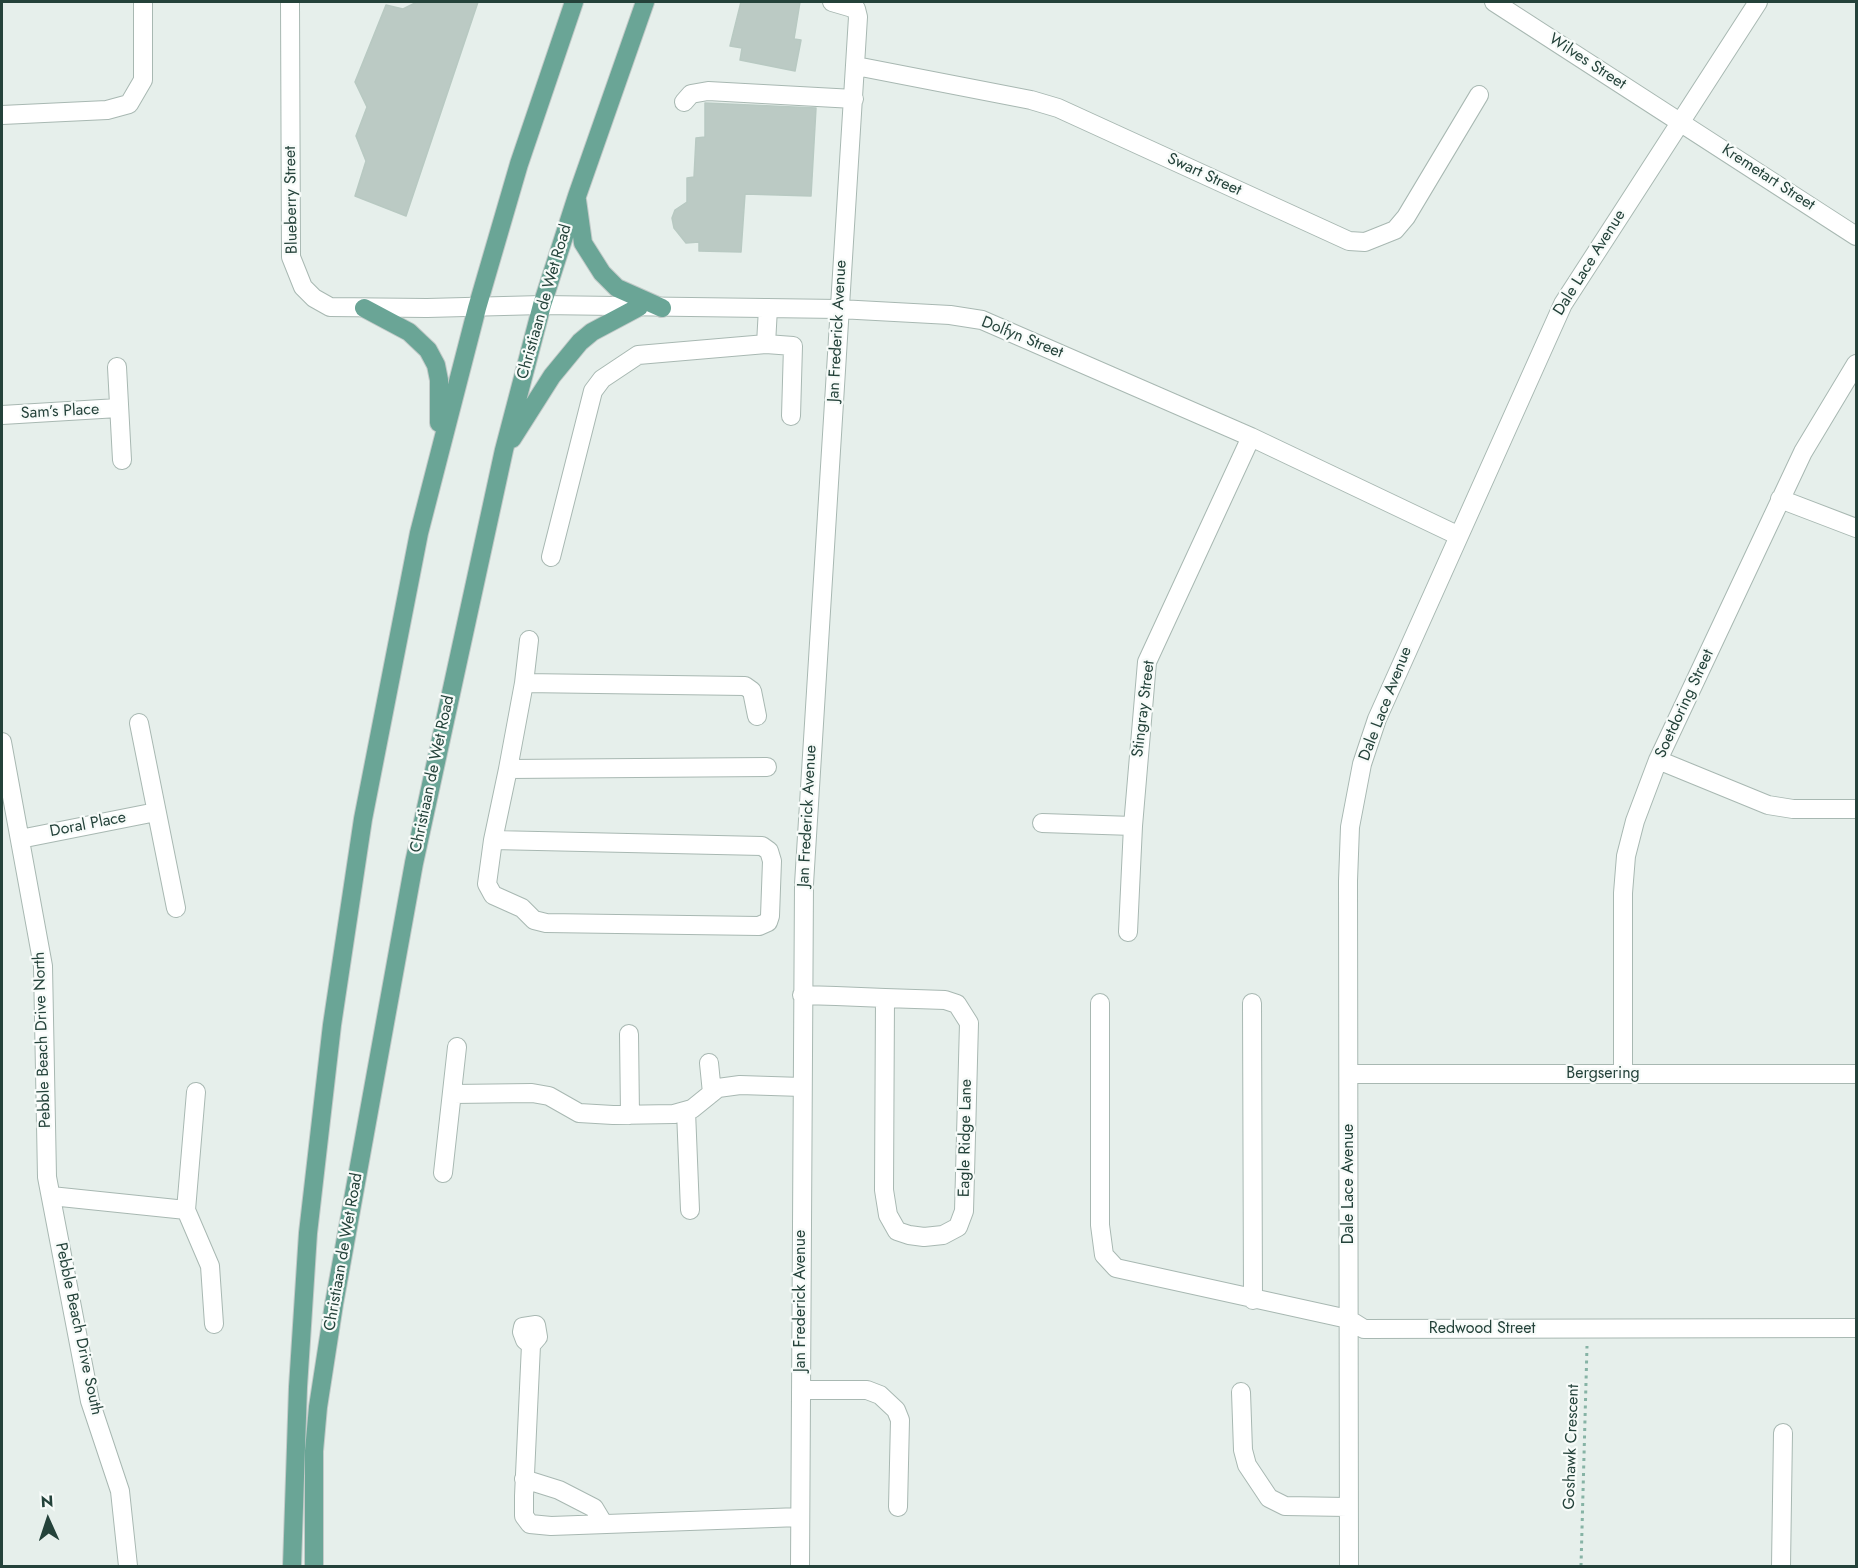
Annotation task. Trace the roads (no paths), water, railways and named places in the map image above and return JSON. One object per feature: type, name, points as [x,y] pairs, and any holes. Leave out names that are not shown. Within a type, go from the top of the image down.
[{"type":"main road","name":"Christiaan de Wet Road","points":[[314,1566],[314,1451],[334,1304],[414,863],[504,450],[542,305],[577,196],[645,2]]},
{"type":"main road","name":"Christiaan de Wet Road","points":[[292,1566],[298,1387],[308,1233],[332,1025],[363,819],[388,681],[419,533],[477,308],[519,164],[573,5]]},
{"type":"main road","points":[[577,196],[583,243],[602,273],[617,288],[662,308]]},
{"type":"main road","points":[[504,450],[552,376],[580,342],[592,332],[639,307]]},
{"type":"main road","points":[[364,308],[409,332],[428,350],[436,365],[441,402],[437,464]]},
{"type":"street","points":[[2,115],[107,110],[129,104],[143,80],[143,2]]},
{"type":"street","name":"Blueberry Street","points":[[291,2],[291,257],[303,287],[314,298],[330,307],[477,308]]},
{"type":"street","name":"Jan Frederick Avenue","points":[[800,1566],[802,995],[807,818],[858,17],[856,9],[833,2]]},
{"type":"street","name":"Wilves Street","points":[[1494,2],[1680,121]]},
{"type":"street","name":"Dale Lace Avenue","points":[[1349,1566],[1347,1507],[1348,881],[1350,827],[1355,794],[1377,719],[1457,535],[1563,304],[1758,2]]},
{"type":"street","name":"Swart Street","points":[[856,66],[1031,100],[1058,108],[1349,241],[1365,243],[1395,230],[1406,218],[1479,95]]},
{"type":"street","points":[[684,102],[691,94],[708,91],[854,99]]},
{"type":"street","name":"Kremetart Street","points":[[1680,121],[1857,236]]},
{"type":"street","name":"Dolfyn Street","points":[[477,308],[542,305],[839,309],[950,315],[982,320],[1251,437],[1457,535]]},
{"type":"street","points":[[766,344],[768,308]]},
{"type":"street","points":[[551,557],[593,391],[602,379],[638,355],[766,344],[793,346],[791,416]]},
{"type":"street","name":"Soetdoring Street","points":[[1623,1074],[1623,893],[1625,865],[1635,821],[1658,760],[1780,498],[1803,452],[1857,364]]},
{"type":"street","name":"Sam’s Place","points":[[117,368],[123,460]]},
{"type":"street","name":"Sam’s Place","points":[[2,415],[118,408]]},
{"type":"street","name":"Stingray Street","points":[[1128,932],[1132,826],[1147,662],[1251,437]]},
{"type":"street","points":[[1780,498],[1857,528]]},
{"type":"street","points":[[493,840],[762,846],[769,851],[772,861],[770,916],[768,921],[759,926],[540,922],[489,891],[487,884],[493,840],[524,683],[529,640]]},
{"type":"street","points":[[524,683],[745,686],[752,691],[757,716]]},
{"type":"street","points":[[139,723],[176,908]]},
{"type":"street","name":"Pebble Beach Drive North","points":[[2,742],[43,966],[45,1153],[51,1196]]},
{"type":"street","points":[[1658,760],[1768,805],[1793,809],[1857,809]]},
{"type":"street","points":[[508,769],[767,767]]},
{"type":"street","name":"Doral Place","points":[[20,839],[156,812]]},
{"type":"street","points":[[1042,823],[1132,826]]},
{"type":"street","name":"Eagle Ridge Lane","points":[[802,995],[945,1000],[957,1004],[969,1023],[964,1211],[957,1227],[944,1235],[924,1237],[909,1235],[897,1230],[888,1215],[884,1190],[885,998]]},
{"type":"street","name":"Redwood Street","points":[[1100,1003],[1100,1225],[1104,1255],[1116,1268],[1253,1300],[1348,1319],[1364,1329],[1857,1328]]},
{"type":"street","points":[[1252,1003],[1253,1300]]},
{"type":"street","points":[[629,1034],[630,1115]]},
{"type":"street","points":[[443,1173],[457,1047]]},
{"type":"street","points":[[709,1063],[712,1093]]},
{"type":"street","name":"Bergsering","points":[[1349,1074],[1857,1074]]},
{"type":"street","points":[[453,1094],[532,1093],[549,1096],[579,1113],[630,1115],[674,1114],[692,1110],[718,1088],[740,1085],[802,1088]]},
{"type":"street","points":[[196,1092],[186,1210],[210,1266],[214,1324]]},
{"type":"street","points":[[686,1111],[690,1210]]},
{"type":"street","points":[[51,1196],[186,1210]]},
{"type":"street","name":"Pebble Beach Drive South","points":[[51,1196],[90,1401],[120,1491],[128,1566]]},
{"type":"street","points":[[531,1345],[524,1479],[524,1516],[530,1524],[551,1526],[800,1517]]},
{"type":"street","points":[[801,1390],[867,1390],[880,1395],[896,1410],[900,1420],[898,1507]]},
{"type":"street","points":[[1241,1392],[1243,1450],[1247,1466],[1269,1498],[1285,1506],[1347,1507]]},
{"type":"street","points":[[1781,1566],[1783,1433]]},
{"type":"street","points":[[524,1479],[559,1490],[594,1508],[603,1523]]}]
